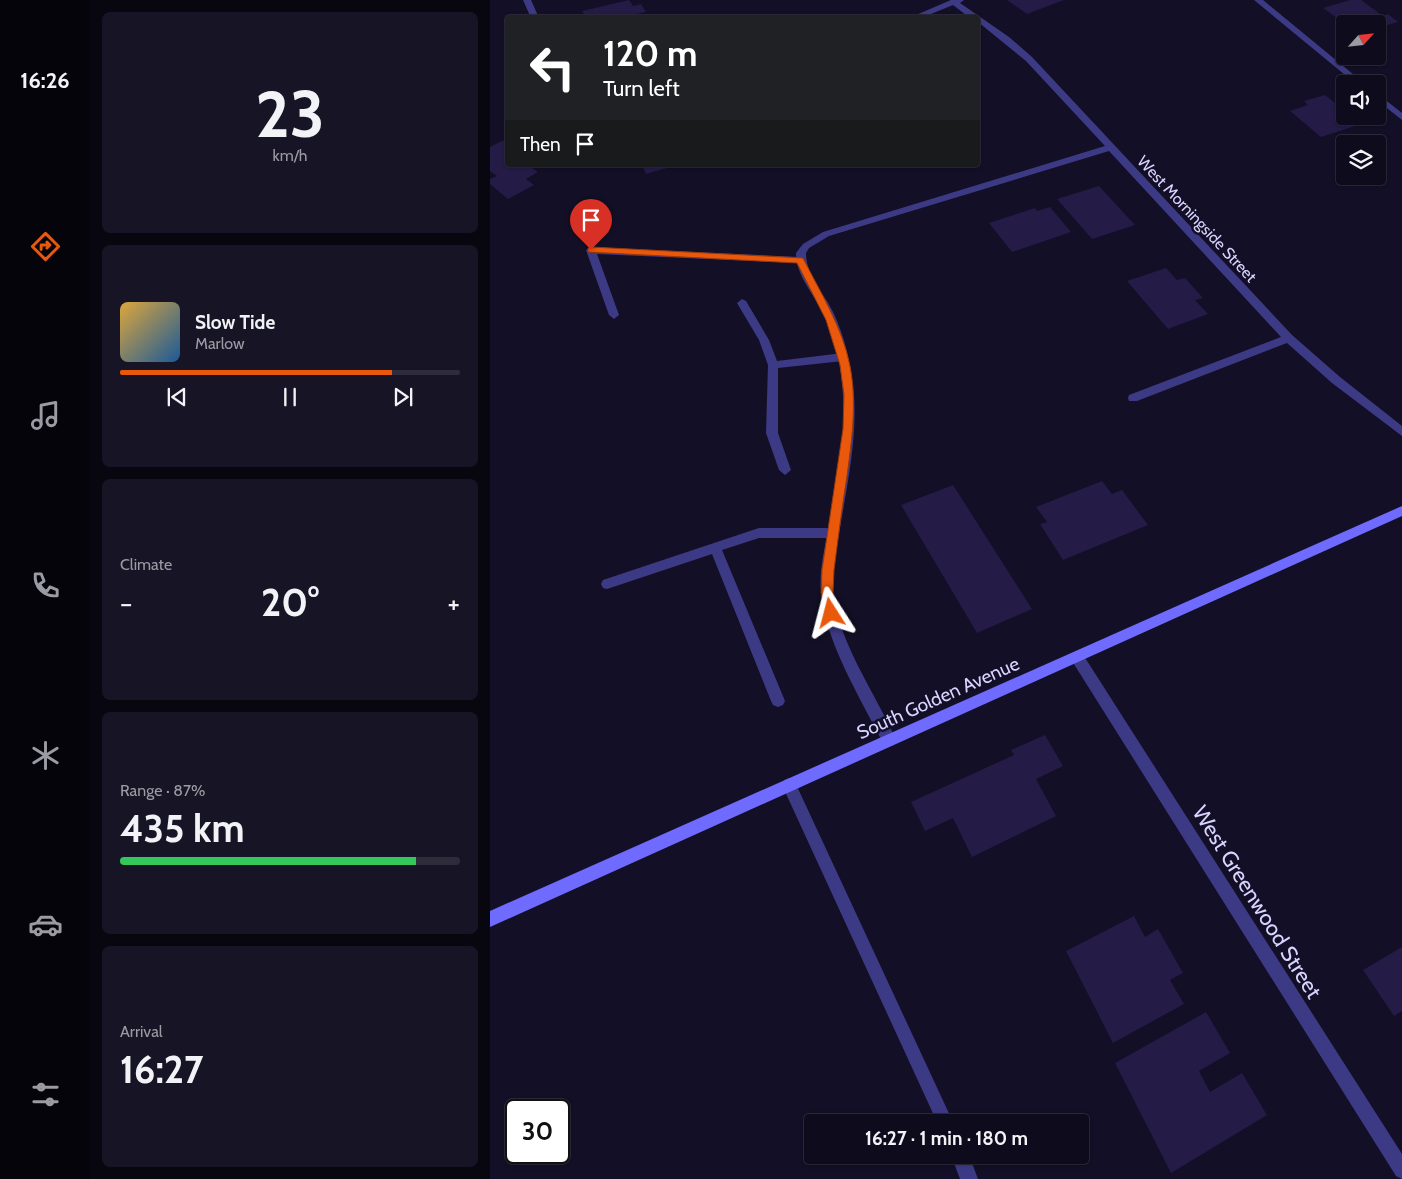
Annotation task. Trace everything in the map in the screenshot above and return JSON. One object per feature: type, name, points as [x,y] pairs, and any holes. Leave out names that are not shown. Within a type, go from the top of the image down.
[{"type":"street","points":[[527,0],[534,15]]},
{"type":"street","points":[[1258,0],[1350,75]]},
{"type":"street","points":[[921,15],[957,1]]},
{"type":"street","name":"West Morningside Street","points":[[957,1],[973,15]]},
{"type":"street","name":"West Morningside Street","points":[[980,20],[1029,59],[1109,148],[1288,338],[1336,380],[1402,432]]},
{"type":"street","points":[[1386,104],[1402,117]]},
{"type":"street","points":[[889,740],[843,647],[831,613],[827,593],[833,533],[848,429],[849,395],[843,356],[831,320],[822,300],[802,268],[801,253],[806,246],[826,234],[1109,148]]},
{"type":"street","points":[[614,315],[591,250],[800,260]]},
{"type":"street","points":[[742,303],[764,340],[773,365],[772,433],[785,470]]},
{"type":"street","points":[[1132,398],[1288,338]]},
{"type":"street","points":[[773,365],[843,356]]},
{"type":"street","name":"South Golden Avenue","points":[[490,919],[1402,511]]},
{"type":"street","points":[[607,584],[759,532],[833,533]]},
{"type":"street","points":[[715,547],[778,701]]},
{"type":"street","name":"West Greenwood Street","points":[[1077,657],[1402,1170]]},
{"type":"street","points":[[789,785],[941,1114]]},
{"type":"street","points":[[963,1164],[969,1179]]},
{"type":"building","points":[[629,0],[633,6],[641,4],[646,12],[636,15],[584,15],[582,11]]},
{"type":"building","points":[[1007,0],[1064,0],[1027,14]]},
{"type":"building","points":[[1350,0],[1361,0],[1382,15],[1336,15],[1336,17],[1323,8]]},
{"type":"building","points":[[1388,14],[1398,22],[1386,26],[1386,15]]},
{"type":"building","points":[[1325,95],[1336,104],[1336,108],[1334,109],[1336,111],[1336,125],[1355,126],[1321,137],[1290,111],[1308,105],[1304,101]]},
{"type":"building","points":[[505,140],[505,167],[531,167],[538,172],[526,179],[534,185],[508,199],[490,184],[490,179],[497,176],[490,171],[490,147]]},
{"type":"building","points":[[643,167],[670,167],[646,174]]},
{"type":"building","points":[[1099,186],[1135,225],[1092,239],[1057,199]]},
{"type":"building","points":[[1050,207],[1071,232],[1012,252],[989,223],[1035,208],[1037,211]]},
{"type":"building","points":[[1166,268],[1177,280],[1185,278],[1203,298],[1195,300],[1208,314],[1168,329],[1127,281]]},
{"type":"building","points":[[1102,481],[1112,494],[1122,490],[1148,525],[1063,560],[1040,524],[1047,522],[1036,507]]},
{"type":"building","points":[[953,485],[1032,609],[977,633],[901,505]]},
{"type":"building","points":[[1045,735],[1063,766],[1036,779],[1056,816],[972,857],[953,818],[925,831],[911,802],[1014,755],[1011,750]]},
{"type":"building","points":[[1134,916],[1145,937],[1158,929],[1183,973],[1170,980],[1184,1004],[1113,1043],[1066,951]]},
{"type":"building","points":[[1402,947],[1402,1011],[1394,1016],[1363,970]]},
{"type":"building","points":[[1206,1012],[1230,1053],[1199,1071],[1210,1092],[1242,1073],[1267,1115],[1171,1173],[1115,1063]]},
{"type":"route","points":[[591,250],[800,260],[802,268],[822,300],[831,320],[845,365],[849,395],[848,429],[828,570],[827,593],[831,613]]}]
